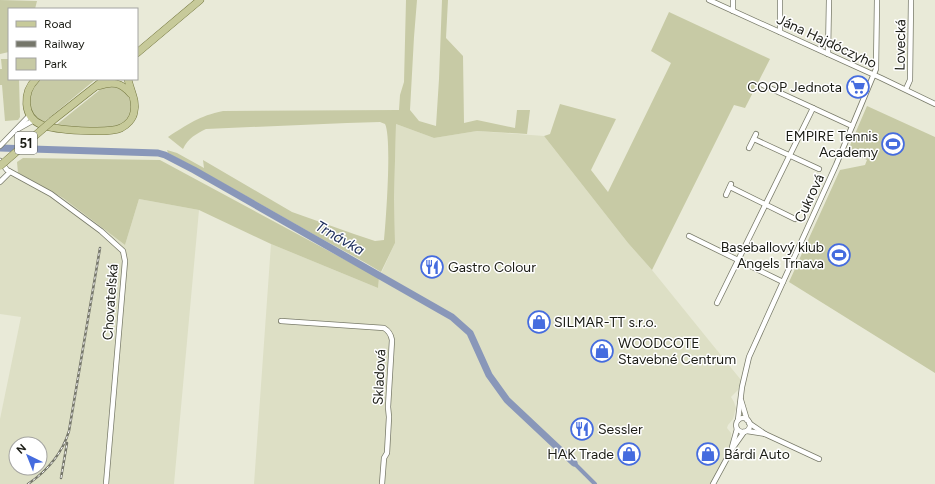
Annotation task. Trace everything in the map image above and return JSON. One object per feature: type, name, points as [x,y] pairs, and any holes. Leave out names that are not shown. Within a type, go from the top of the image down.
[{"type":"main road","points":[[138,52],[200,0]]},
{"type":"main road","points":[[35,80],[30,87],[26,98],[27,108],[32,118],[42,125],[52,128],[114,130],[121,128],[131,119],[134,109],[133,96],[128,80]]},
{"type":"main road","points":[[94,88],[99,80]]},
{"type":"main road","name":"51","points":[[0,166],[53,120],[104,80]]},
{"type":"main road","points":[[94,88],[109,83],[118,83],[125,87],[133,96]]},
{"type":"street","name":"Jána Hajdóczyho","points":[[709,0],[935,104]]},
{"type":"street","points":[[733,0],[733,11]]},
{"type":"street","points":[[780,0],[780,32]]},
{"type":"street","points":[[828,54],[829,0]]},
{"type":"street","name":"Cukrová","points":[[738,420],[740,396],[749,357],[836,165],[874,76],[876,68],[877,0]]},
{"type":"street","name":"Lovecká","points":[[906,90],[910,80],[911,0]]},
{"type":"street","points":[[763,85],[852,126]]},
{"type":"street","points":[[717,303],[813,108]]},
{"type":"street","points":[[1,145],[32,118]]},
{"type":"street","points":[[749,148],[755,136],[790,156],[819,169]]},
{"type":"street","name":"Chovateľská","points":[[0,161],[10,172],[51,194],[101,231],[123,251],[124,261],[106,484]]},
{"type":"street","points":[[0,182],[10,172]]},
{"type":"street","points":[[726,195],[731,186],[795,219]]},
{"type":"street","points":[[689,236],[783,282]]},
{"type":"street","name":"Skladová","points":[[281,321],[384,328],[388,330],[392,340],[388,408],[390,417],[387,453],[384,458],[382,484]]},
{"type":"street","name":"Cukrová","points":[[740,396],[748,421]]},
{"type":"street","points":[[732,449],[737,430],[736,424],[738,420],[743,418],[765,434],[819,459]]},
{"type":"street","points":[[713,484],[732,449],[750,426],[748,421]]},
{"type":"street","points":[[737,430],[765,434]]},
{"type":"shaded area","points":[[396,124],[434,138],[477,131],[544,136],[628,243],[652,270],[741,380],[739,389],[731,397],[736,408],[733,419],[727,428],[731,433],[731,444],[710,484],[597,484],[586,474],[584,476],[593,484],[254,484],[271,244],[378,288],[379,278],[395,243],[394,198]]},
{"type":"shaded area","points":[[20,175],[63,198],[125,245],[139,199],[199,210],[174,484],[0,484],[0,419],[21,317],[0,314],[0,178]]},
{"type":"green space","points":[[0,0],[37,1],[35,8],[8,8],[8,52],[0,54]]},
{"type":"green space","points":[[406,0],[417,0],[410,110],[419,121],[436,126],[442,0],[448,0],[446,38],[463,56],[464,123],[477,120],[515,128],[517,110],[530,110],[527,134],[477,131],[434,138],[396,124],[394,198],[395,243],[381,272],[168,153],[167,150],[177,153],[204,168],[203,160],[292,212],[375,241],[384,240],[388,161],[387,132],[385,124],[380,122],[206,129],[190,139],[183,149],[168,137],[200,118],[223,111],[399,110],[400,95],[404,82]]},
{"type":"green space","points":[[669,12],[770,59],[745,108],[734,105],[652,270],[628,243],[544,136],[550,134],[560,104],[616,119],[591,170],[608,192],[671,63],[651,51]]},
{"type":"green space","points":[[1,59],[8,59],[8,80],[19,80],[20,117],[18,120],[5,121],[2,85],[0,85],[0,69],[2,69]]},
{"type":"green space","points":[[39,80],[95,80],[44,122],[37,118],[30,108],[30,96]]},
{"type":"green space","points":[[114,85],[126,92],[130,101],[130,114],[123,124],[107,128],[55,126],[102,88]]},
{"type":"green space","points":[[867,106],[935,137],[935,373],[789,282],[840,170],[865,165],[867,160],[848,150]]},
{"type":"green space","points":[[23,158],[160,160],[379,278],[378,288],[271,244],[199,210],[139,199],[125,245],[63,198],[18,173],[17,162]]},
{"type":"waterway","name":"Trnávka","points":[[0,148],[158,153],[194,170],[452,317],[470,333],[489,375],[507,400],[574,463]]},
{"type":"waterway","name":"Trnávka","points":[[574,463],[595,484]]},
{"type":"railway","points":[[28,484],[53,461],[62,447],[69,431],[100,248]]},
{"type":"railway","points":[[61,478],[67,443]]},
{"type":"place","name":"COOP Jednota","points":[[858,87]]},
{"type":"place","name":"EMPIRE Tennis Academy","points":[[893,144]]},
{"type":"place","name":"Baseballový klub Angels Trnava","points":[[839,255]]},
{"type":"place","name":"Gastro Colour","points":[[432,267]]},
{"type":"place","name":"SILMAR-TT s.r.o.","points":[[539,322]]},
{"type":"place","name":"WOODCOTE Stavebné Centrum","points":[[602,351]]},
{"type":"place","name":"Sessler","points":[[582,429]]},
{"type":"place","name":"HAK Trade","points":[[629,454]]},
{"type":"place","name":"Bárdi Auto","points":[[708,454]]}]
